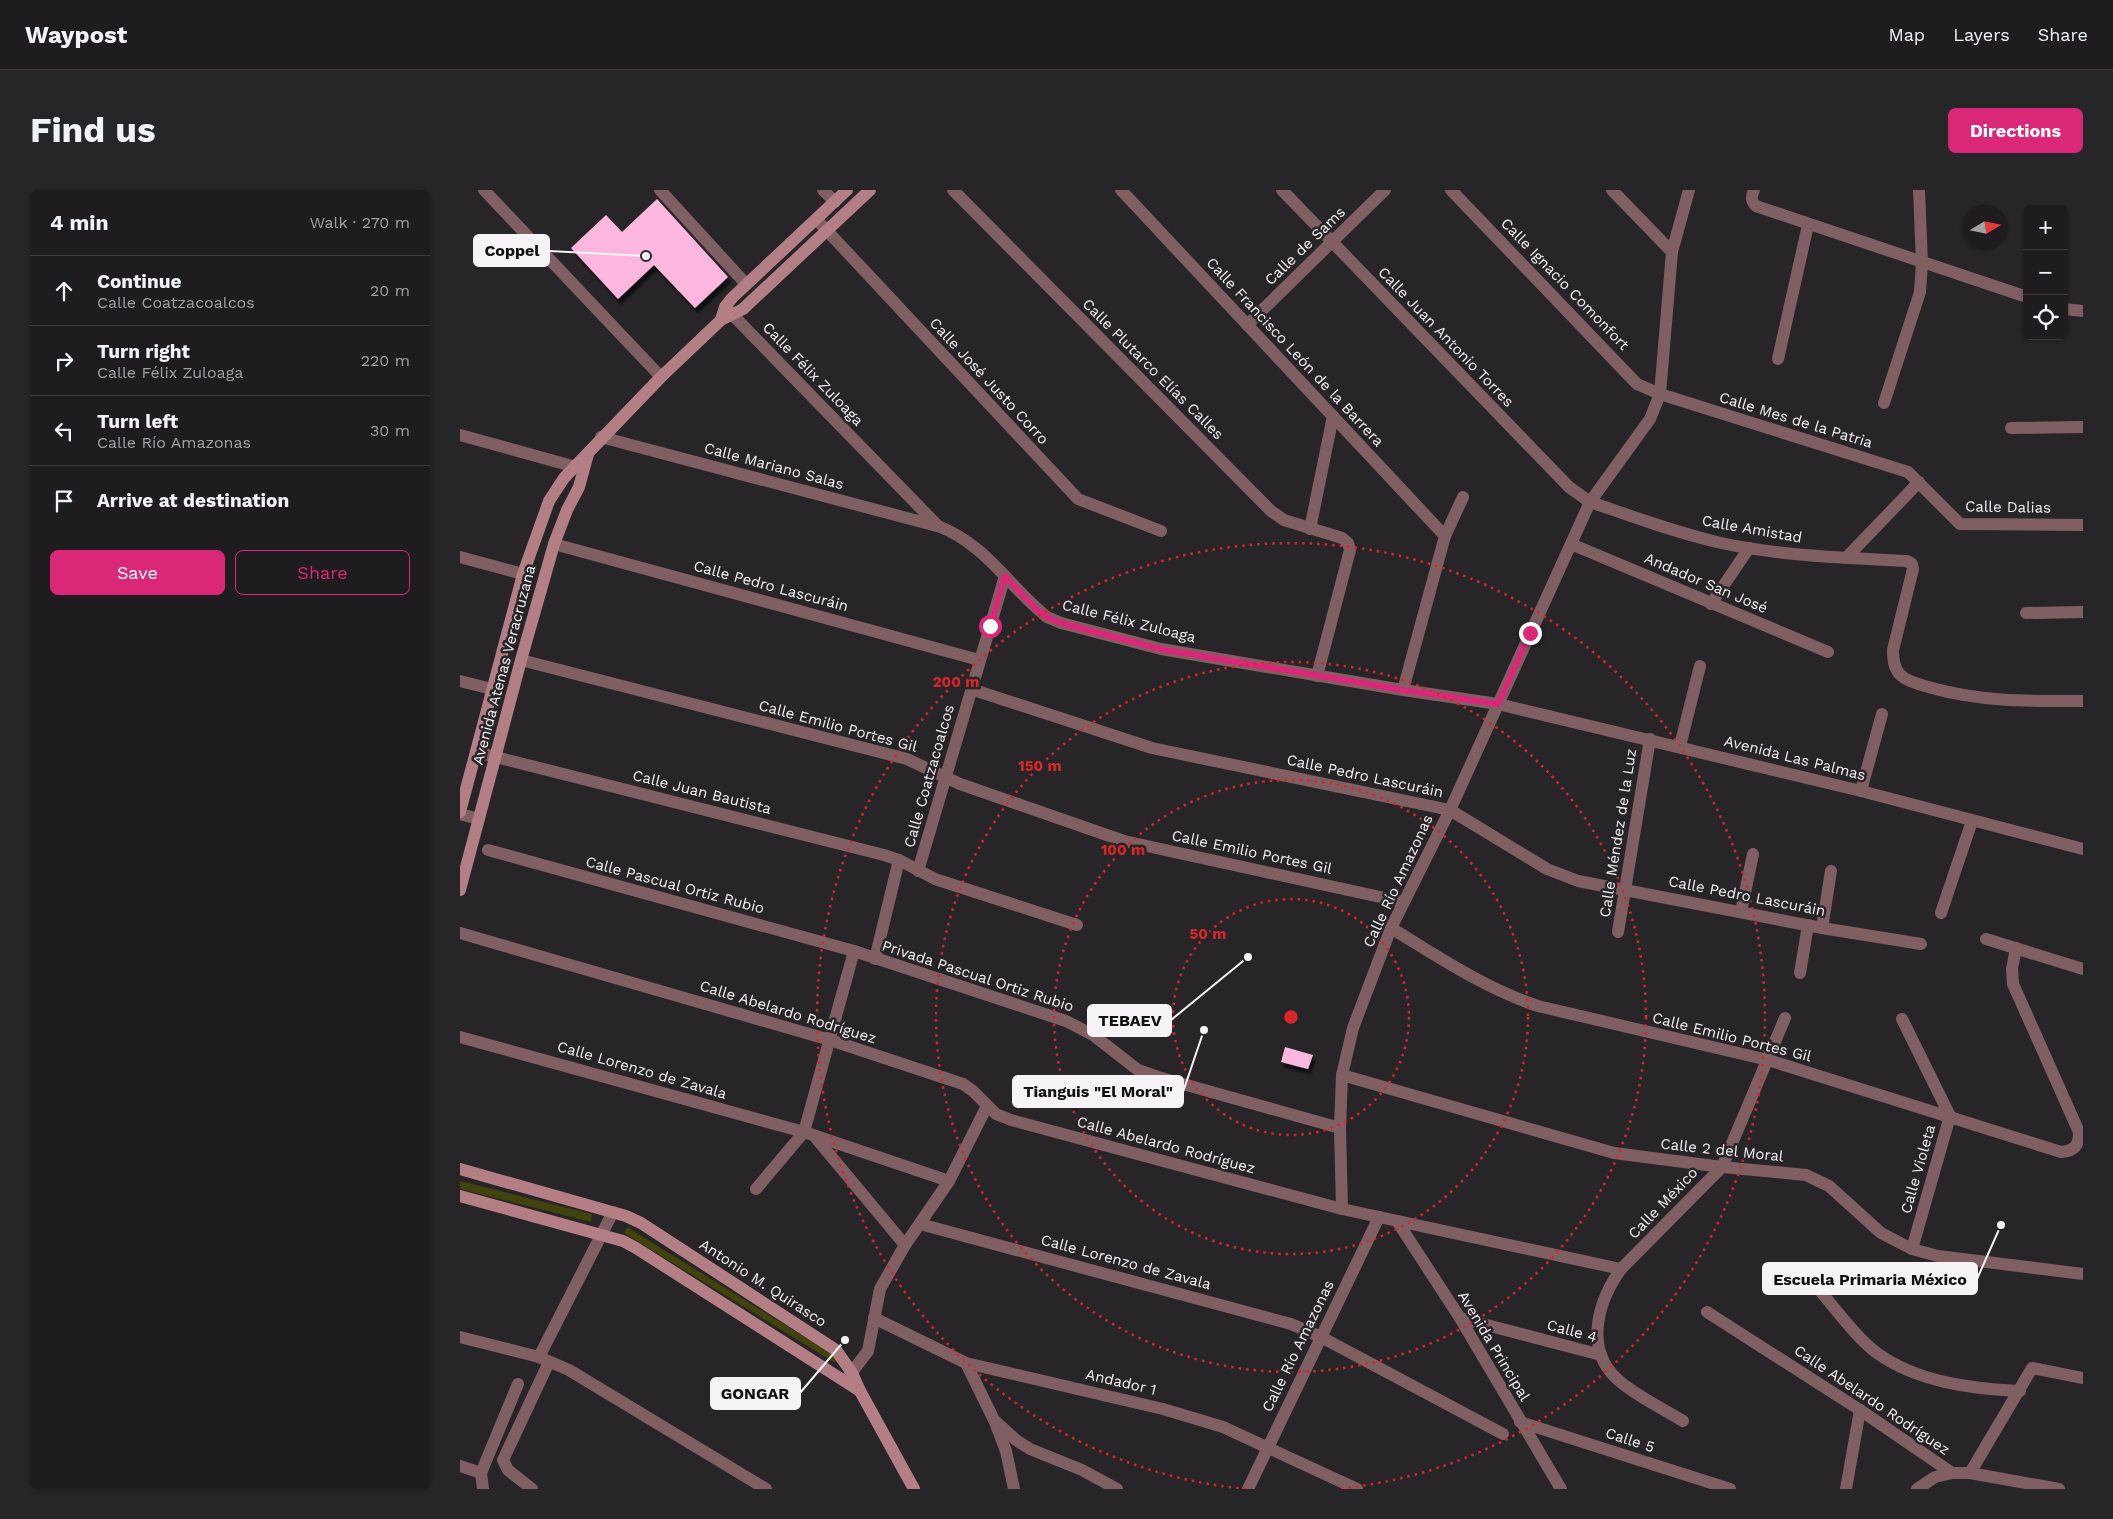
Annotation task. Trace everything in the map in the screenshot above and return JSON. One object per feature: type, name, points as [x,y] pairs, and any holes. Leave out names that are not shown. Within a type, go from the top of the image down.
[{"type":"main road","name":"Avenida Atenas Veracruzana","points":[[460,890],[554,544],[567,510],[579,487],[579,468],[588,451],[730,311],[746,284],[848,190]]},
{"type":"main road","name":"Avenida Atenas Veracruzana","points":[[730,311],[743,309],[870,190]]},
{"type":"main road","name":"Avenida Atenas Veracruzana","points":[[460,813],[524,574],[549,501],[564,478],[579,468]]},
{"type":"main road","name":"Antonio M. Quirasco","points":[[460,1169],[613,1212],[641,1223],[836,1350],[849,1376],[860,1391],[910,1487]]},
{"type":"main road","points":[[460,1196],[602,1234],[636,1248],[849,1376]]},
{"type":"street","points":[[484,190],[661,377]]},
{"type":"street","points":[[660,190],[746,284]]},
{"type":"street","points":[[823,190],[835,202]]},
{"type":"street","name":"Calle Plutarco Elías Calles","points":[[953,190],[1270,511],[1284,520],[1342,538],[1348,543],[1350,550],[1317,676]]},
{"type":"street","name":"Calle Francisco León de la Barrera","points":[[1121,190],[1445,536]]},
{"type":"street","name":"Calle Juan Antonio Torres","points":[[1282,190],[1569,487],[1590,502]]},
{"type":"street","name":"Calle de Sams","points":[[1247,325],[1385,190]]},
{"type":"street","name":"Calle Ignacio Comonfort","points":[[1451,190],[1637,384],[1660,394]]},
{"type":"street","points":[[1612,190],[1672,252]]},
{"type":"street","name":"Calle Río Amazonas","points":[[1342,1210],[1340,1128],[1342,1075],[1353,1028],[1391,928],[1450,810],[1590,502],[1650,419],[1660,394],[1672,252],[1690,190]]},
{"type":"street","points":[[1754,190],[1752,202],[1756,206],[2023,296]]},
{"type":"street","points":[[1884,404],[1920,292],[1922,263],[1919,190]]},
{"type":"street","name":"Calle José Justo Corro","points":[[817,220],[1078,499],[1161,531]]},
{"type":"street","points":[[1778,359],[1808,225]]},
{"type":"street","points":[[2068,310],[2083,311]]},
{"type":"street","name":"Calle Félix Zuloaga","points":[[730,311],[938,526],[970,542],[1036,609],[1047,617],[1061,623],[1160,649],[1498,704]]},
{"type":"street","name":"Calle Mes de la Patria","points":[[1660,394],[1908,472],[1919,482]]},
{"type":"street","points":[[1310,529],[1333,416]]},
{"type":"street","points":[[2011,428],[2083,427]]},
{"type":"street","points":[[460,435],[579,468]]},
{"type":"street","name":"Calle Mariano Salas","points":[[601,437],[938,526]]},
{"type":"street","points":[[1846,558],[1919,482]]},
{"type":"street","name":"Calle Dalias","points":[[1919,482],[1960,524],[2083,524]]},
{"type":"street","points":[[1403,690],[1445,536],[1463,497]]},
{"type":"street","name":"Calle Amistad","points":[[1590,502],[1693,536],[1748,548],[1846,558],[1907,561],[1912,564],[1913,569],[1893,650],[1893,661],[1902,677],[1912,682],[1957,695],[2006,701],[2083,701]]},
{"type":"street","name":"Calle Pedro Lascuráin","points":[[554,544],[980,660]]},
{"type":"street","name":"Andador San José","points":[[1571,544],[1828,652]]},
{"type":"street","points":[[1711,604],[1748,548]]},
{"type":"street","points":[[460,556],[524,574]]},
{"type":"street","name":"Calle Coatzacoalcos","points":[[918,871],[970,689],[1005,576]]},
{"type":"street","points":[[2026,613],[2083,612]]},
{"type":"street","name":"Calle Emilio Portes Gil","points":[[521,660],[907,759],[960,784],[1124,841],[1403,902]]},
{"type":"street","points":[[1680,746],[1700,666]]},
{"type":"street","points":[[460,681],[492,689]]},
{"type":"street","name":"Calle Pedro Lascuráin","points":[[970,689],[1152,748],[1450,810],[1561,875],[1578,880],[1822,928],[1921,944]]},
{"type":"street","name":"Avenida Las Palmas","points":[[1498,704],[1680,746],[2083,849]]},
{"type":"street","points":[[1861,791],[1882,714]]},
{"type":"street","name":"Calle Méndez de la Luz","points":[[1618,932],[1650,739]]},
{"type":"street","name":"Calle Juan Bautista","points":[[476,752],[899,860],[935,879],[1077,925]]},
{"type":"street","points":[[460,813],[479,818]]},
{"type":"street","points":[[1941,914],[1972,821]]},
{"type":"street","name":"Calle Pascual Ortiz Rubio","points":[[488,850],[854,951]]},
{"type":"street","points":[[1741,912],[1753,854]]},
{"type":"street","name":"Calle Coatzacoalcos","points":[[875,959],[899,860]]},
{"type":"street","points":[[1822,928],[1831,872]]},
{"type":"street","points":[[1800,973],[1808,925]]},
{"type":"street","name":"Calle Emilio Portes Gil","points":[[1391,928],[1481,983],[1538,1006],[1768,1060],[2062,1152],[2070,1152],[2076,1148],[2079,1140],[2076,1122],[2013,984],[2012,969],[2016,948]]},
{"type":"street","name":"Calle Abelardo Rodríguez","points":[[460,933],[830,1040],[963,1084],[973,1091],[996,1114],[1011,1120],[1342,1210],[1621,1269]]},
{"type":"street","points":[[1986,939],[2083,969]]},
{"type":"street","points":[[756,1189],[809,1134],[830,1040],[854,951]]},
{"type":"street","name":"Privada Pascual Ortiz Rubio","points":[[854,951],[1066,1021],[1093,1035],[1138,1070],[1158,1078],[1340,1128]]},
{"type":"street","name":"Calle México","points":[[1601,1355],[1597,1328],[1608,1287],[1621,1269],[1722,1167],[1785,1018]]},
{"type":"street","name":"Calle Violeta","points":[[1902,1019],[1950,1116],[1912,1249]]},
{"type":"street","name":"Calle Lorenzo de Zavala","points":[[460,1037],[809,1134],[949,1181]]},
{"type":"street","name":"Calle 2 del Moral","points":[[1342,1075],[1614,1153],[1722,1167],[1806,1175],[1818,1179],[1829,1186],[1881,1232],[1912,1249],[1938,1256],[2083,1274]]},
{"type":"street","points":[[849,1376],[868,1350],[880,1289],[906,1244],[949,1181],[987,1106]]},
{"type":"street","points":[[809,1134],[906,1244]]},
{"type":"street","points":[[532,1489],[508,1470],[503,1460],[530,1404],[544,1359],[613,1212]]},
{"type":"street","name":"Calle Río Amazonas","points":[[1248,1489],[1379,1217]]},
{"type":"street","name":"Avenida Principal","points":[[1397,1221],[1460,1318],[1561,1489]]},
{"type":"street","name":"Calle Lorenzo de Zavala","points":[[920,1224],[1291,1324],[1321,1337],[1503,1434]]},
{"type":"street","points":[[1810,1279],[1876,1352],[1897,1366],[1922,1375],[1979,1389],[2020,1391]]},
{"type":"street","name":"Calle Abelardo Rodríguez","points":[[1707,1312],[1860,1410],[1952,1472],[1970,1473],[2059,1489]]},
{"type":"street","name":"Andador 1","points":[[874,1318],[966,1363],[1163,1409],[1223,1427],[1356,1489]]},
{"type":"street","name":"Calle 4","points":[[1460,1318],[1601,1355],[1610,1370],[1622,1384],[1683,1421]]},
{"type":"street","points":[[460,1337],[544,1359],[569,1370],[766,1489]]},
{"type":"street","points":[[966,1363],[994,1420],[1006,1451],[1014,1489]]},
{"type":"street","points":[[1970,1473],[2032,1368],[2083,1378]]},
{"type":"street","points":[[483,1489],[481,1472],[518,1384]]},
{"type":"street","points":[[509,1405],[530,1404]]},
{"type":"street","points":[[1846,1489],[1860,1410]]},
{"type":"street","points":[[994,1420],[1030,1449],[1082,1470],[1117,1489]]},
{"type":"street","name":"Calle 5","points":[[1520,1422],[1730,1489]]},
{"type":"street","points":[[460,1466],[481,1472]]},
{"type":"street","points":[[1917,1489],[1936,1477],[1952,1472]]},
{"type":"shaded area","points":[[460,1181],[592,1214],[591,1222],[460,1189]]},
{"type":"shaded area","points":[[627,1227],[837,1357],[835,1363],[624,1233]]},
{"type":"building","points":[[657,199],[728,277],[695,308],[654,265],[618,299],[571,248],[606,215],[622,232]]},
{"type":"building","points":[[1285,1047],[1313,1055],[1308,1069],[1281,1062]]},
{"type":"place","name":"Coppel","points":[[646,256]]},
{"type":"place","name":"TEBAEV","points":[[1248,957]]},
{"type":"place","name":"Tianguis \"El Moral\"","points":[[1204,1030]]},
{"type":"place","name":"Escuela Primaria México","points":[[2001,1225]]},
{"type":"place","name":"GONGAR","points":[[845,1340]]},
{"type":"route","points":[[990,626],[1005,576],[1036,609],[1047,617],[1061,623],[1160,649],[1498,704],[1530,633]]}]
